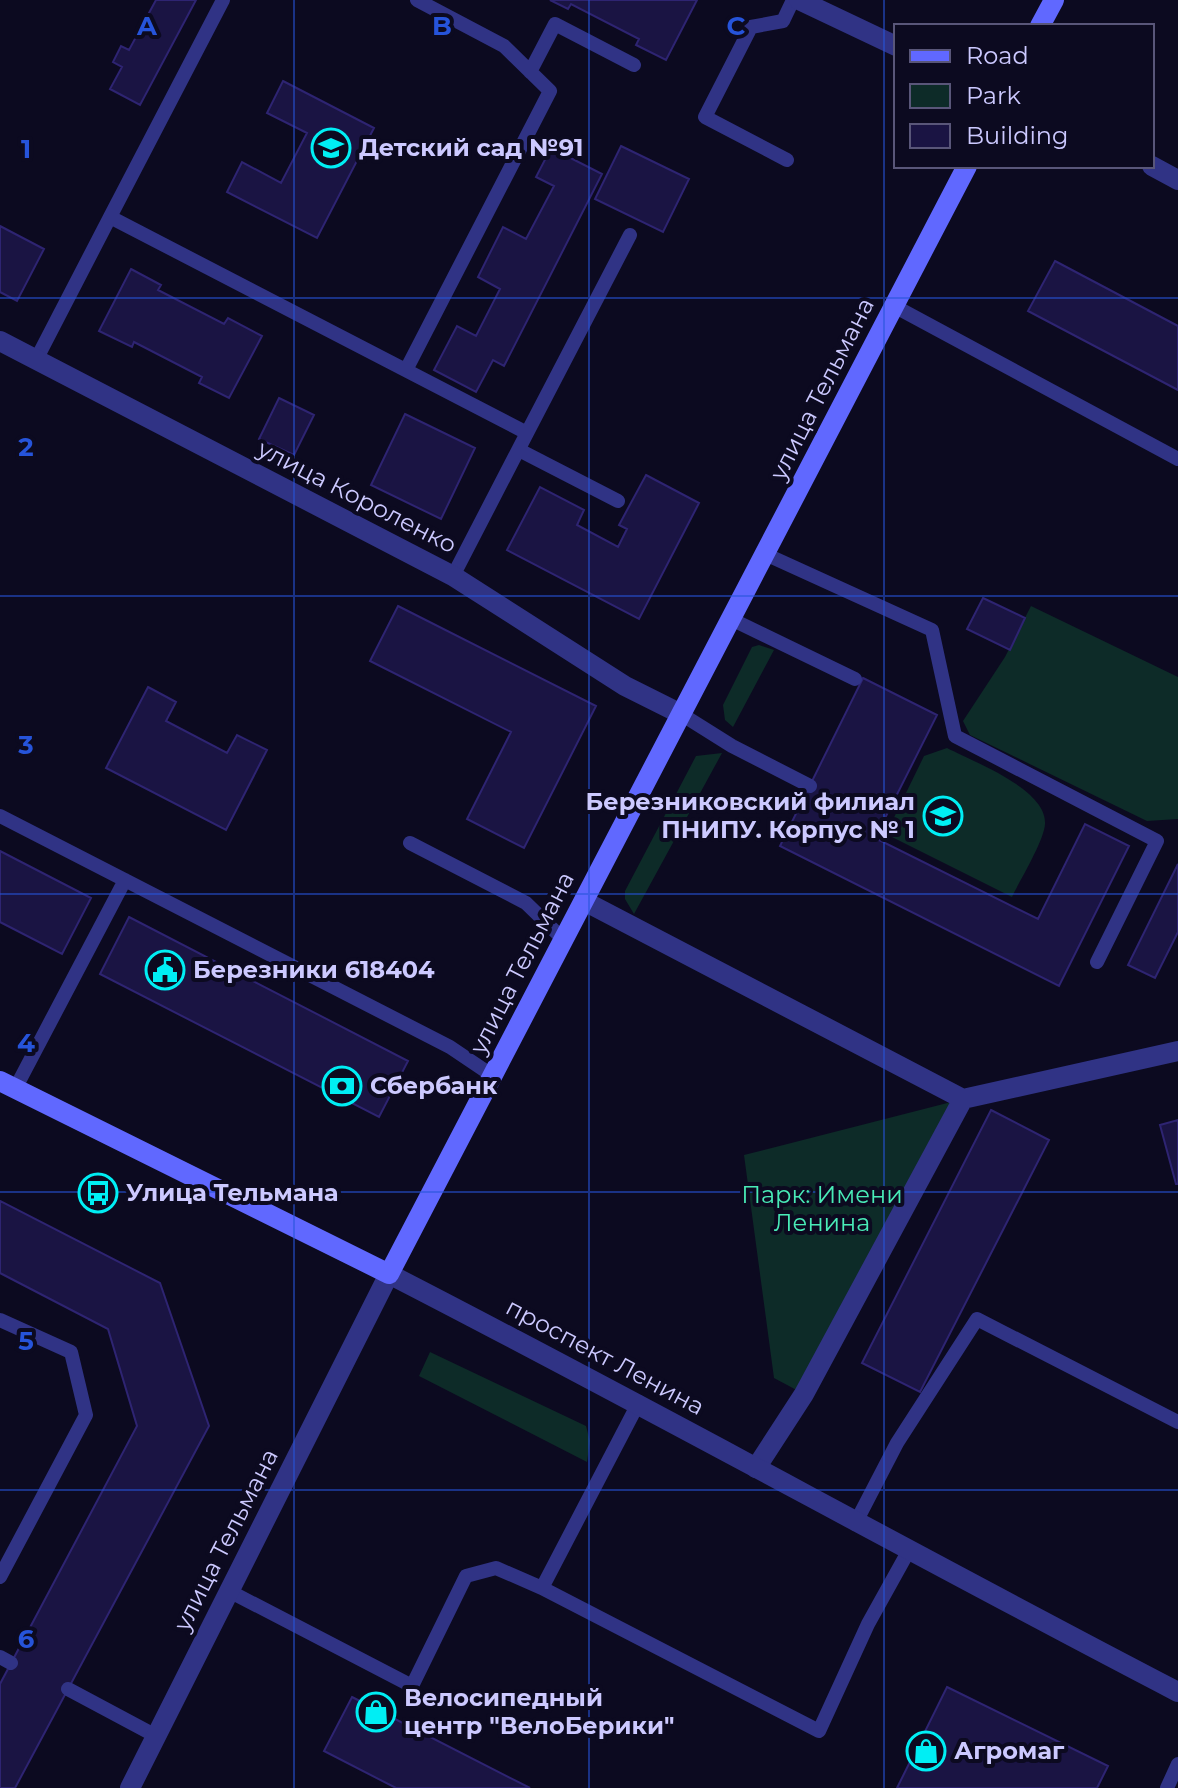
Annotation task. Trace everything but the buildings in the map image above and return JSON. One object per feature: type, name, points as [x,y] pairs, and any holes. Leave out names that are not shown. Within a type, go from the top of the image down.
[{"type":"main road","points":[[1041,24],[1054,0]]},
{"type":"main road","name":"улица Тельмана","points":[[389,1274],[966,168]]},
{"type":"main road","name":"проспект Ленина","points":[[7,1085],[389,1274]]},
{"type":"street","points":[[796,0],[894,45]]},
{"type":"street","name":"улица Короленко","points":[[0,341],[453,576],[625,686],[681,714]]},
{"type":"street","points":[[584,901],[963,1099],[1178,1051]]},
{"type":"street","points":[[756,1468],[804,1394],[963,1099]]},
{"type":"street","name":"проспект Ленина","points":[[389,1274],[639,1402],[855,1524],[1178,1692]]},
{"type":"street","name":"улица Тельмана","points":[[130,1788],[389,1274]]},
{"type":"lane","points":[[36,360],[223,0]]},
{"type":"lane","points":[[406,370],[550,91],[504,46],[417,0]]},
{"type":"lane","points":[[787,160],[705,117],[751,27],[783,21],[796,0]]},
{"type":"lane","points":[[530,72],[555,24],[634,65]]},
{"type":"lane","points":[[110,217],[527,433]]},
{"type":"lane","points":[[453,576],[630,235]]},
{"type":"lane","points":[[894,306],[1178,459]]},
{"type":"lane","points":[[519,450],[618,501]]},
{"type":"lane","points":[[765,554],[932,630],[955,736],[1157,841],[1097,962]]},
{"type":"lane","points":[[731,619],[855,679]]},
{"type":"lane","points":[[681,714],[732,746],[810,786]]},
{"type":"lane","points":[[0,816],[450,1047],[493,1076]]},
{"type":"lane","points":[[410,843],[526,903],[564,940]]},
{"type":"lane","points":[[7,1085],[125,880]]},
{"type":"lane","points":[[855,1524],[897,1443],[977,1319],[1178,1422]]},
{"type":"lane","points":[[0,1320],[71,1352],[86,1415],[0,1577]]},
{"type":"lane","points":[[542,1588],[639,1402]]},
{"type":"lane","points":[[229,1591],[412,1686],[466,1576],[496,1568],[542,1588],[819,1731],[868,1624],[908,1552]]},
{"type":"lane","points":[[68,1689],[156,1736]]},
{"type":"lane","points":[[1167,1788],[1178,1764]]},
{"type":"green space","points":[[1031,606],[1178,677],[1178,819],[1147,821],[970,735],[963,721],[1005,657]]},
{"type":"green space","points":[[759,645],[774,650],[733,727],[725,720],[723,705],[752,647]]},
{"type":"green space","points":[[947,748],[1007,778],[1034,799],[1042,811],[1045,824],[1041,840],[1012,897],[886,834],[924,756]]},
{"type":"green space","points":[[722,753],[634,914],[625,899],[625,891],[696,756]]},
{"type":"green space","name":"Парк: Имени Ленина","points":[[963,1099],[804,1394],[774,1378],[744,1155]]},
{"type":"green space","points":[[430,1352],[586,1426],[590,1441],[587,1462],[419,1376]]},
{"type":"place","name":"Детский сад №91","points":[[331,148]]},
{"type":"place","name":"Березниковский филиал ПНИПУ. Корпус № 1","points":[[943,816]]},
{"type":"place","name":"Березники 618404","points":[[165,970]]},
{"type":"place","name":"Сбербанк","points":[[342,1086]]},
{"type":"place","name":"Улица Тельмана","points":[[98,1193]]},
{"type":"place","name":"Велосипедный центр \"ВелоБерики\"","points":[[376,1712]]},
{"type":"place","name":"Агромаг","points":[[926,1751]]}]
